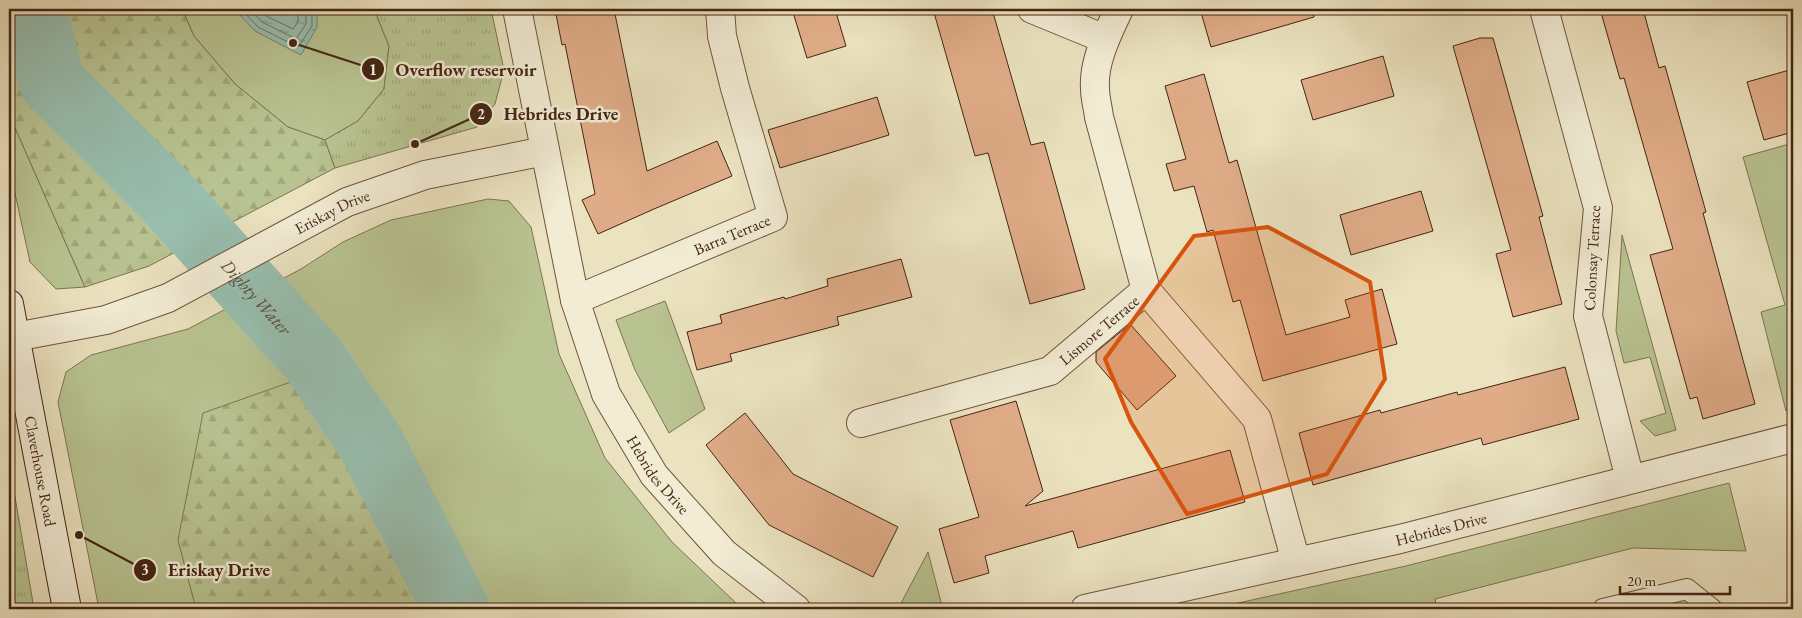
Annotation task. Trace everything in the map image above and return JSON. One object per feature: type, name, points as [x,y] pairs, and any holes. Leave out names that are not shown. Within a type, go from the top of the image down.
[{"type":"street","name":"Hebrides Drive","points":[[517,9],[575,300],[606,394],[654,475],[724,553],[796,609]]},
{"type":"street","name":"Barra Terrace","points":[[575,300],[773,217],[735,88],[722,36],[720,9]]},
{"type":"street","points":[[1032,9],[1105,39]]},
{"type":"street","points":[[1119,9],[1105,39],[1096,73],[1095,89],[1099,117],[1146,290]]},
{"type":"street","name":"Colonsay Terrace","points":[[1544,9],[1598,208],[1588,316],[1630,479]]},
{"type":"street","name":"Eriskay Drive","points":[[15,337],[106,320],[168,298],[347,202],[425,175],[545,151]]},
{"type":"street","name":"Lismore Terrace","points":[[861,423],[1050,371],[1146,290],[1257,419],[1296,562]]},
{"type":"street","name":"Claverhouse Road","points":[[9,304],[67,609]]},
{"type":"street","name":"Hebrides Drive","points":[[1085,609],[1400,539],[1793,438]]},
{"type":"lane","points":[[1612,608],[1687,589],[1712,609]]},
{"type":"highlighted area","points":[[1268,227],[1370,282],[1385,379],[1327,474],[1187,514],[1131,422],[1105,359],[1194,236]]},
{"type":"green space","points":[[9,9],[182,9],[194,36],[235,84],[288,127],[325,140],[335,168],[149,266],[85,287],[9,114]]},
{"type":"green space","points":[[182,9],[374,9],[389,46],[384,89],[358,121],[325,140],[288,127],[235,84],[194,36]]},
{"type":"green space","points":[[374,9],[491,9],[504,70],[495,104],[477,127],[335,168],[325,140],[358,121],[384,89],[389,46]]},
{"type":"green space","points":[[9,114],[85,287],[56,289],[30,262],[9,166]]},
{"type":"green space","points":[[1793,143],[1793,405],[1786,411],[1761,312],[1785,305],[1743,157]]},
{"type":"green space","points":[[488,199],[509,201],[531,227],[559,354],[605,458],[672,542],[737,604],[746,609],[99,609],[58,402],[66,372],[91,355],[188,329],[301,269],[343,242],[391,220]]},
{"type":"green space","points":[[1622,235],[1676,430],[1655,436],[1640,421],[1666,413],[1650,357],[1624,363],[1616,331]]},
{"type":"green space","points":[[665,301],[705,409],[669,433],[635,370],[616,320]]},
{"type":"green space","points":[[302,378],[420,609],[196,609],[178,540],[203,413]]},
{"type":"green space","points":[[9,461],[34,609],[9,609]]},
{"type":"green space","points":[[1729,483],[1746,551],[1633,548],[1435,599],[1437,609],[1211,609],[1406,566]]},
{"type":"green space","points":[[928,552],[942,606],[898,609]]},
{"type":"water","points":[[234,9],[317,9],[317,27],[301,55],[255,31]]},
{"type":"building","points":[[555,9],[614,9],[647,171],[717,141],[732,176],[598,234],[582,200],[595,194],[565,44],[562,45]]},
{"type":"building","points":[[792,9],[835,9],[846,46],[807,58]]},
{"type":"building","points":[[933,9],[992,9],[1031,145],[1044,142],[1085,289],[1030,304],[988,153],[975,156]]},
{"type":"building","points":[[1200,9],[1313,9],[1314,17],[1211,47]]},
{"type":"building","points":[[1600,9],[1643,9],[1659,68],[1665,66],[1706,212],[1703,213],[1755,404],[1703,419],[1697,397],[1690,399],[1650,255],[1673,249],[1624,78],[1620,79]]},
{"type":"building","points":[[1480,38],[1493,38],[1543,216],[1539,217],[1562,304],[1513,317],[1496,254],[1511,250],[1453,46]]},
{"type":"building","points":[[1383,56],[1394,96],[1313,120],[1301,80]]},
{"type":"building","points":[[1793,69],[1793,132],[1764,140],[1747,82]]},
{"type":"building","points":[[1204,74],[1229,163],[1237,160],[1286,335],[1350,317],[1345,300],[1382,289],[1397,344],[1263,381],[1240,300],[1233,302],[1213,230],[1207,232],[1194,186],[1174,191],[1166,164],[1186,159],[1165,86]]},
{"type":"building","points":[[877,97],[889,135],[780,168],[768,130]]},
{"type":"building","points":[[1421,191],[1433,231],[1351,255],[1340,215]]},
{"type":"building","points":[[901,259],[912,297],[837,317],[839,325],[730,354],[732,361],[697,370],[687,332],[722,323],[720,315],[828,286],[827,279]]},
{"type":"building","points":[[1130,324],[1176,376],[1137,410],[1096,362],[1096,352]]},
{"type":"building","points":[[1565,367],[1579,419],[1483,445],[1481,438],[1313,485],[1299,433],[1380,410],[1381,413],[1457,392],[1458,395]]},
{"type":"building","points":[[1016,401],[1043,491],[1025,506],[1230,450],[1245,502],[1078,548],[1073,531],[985,556],[989,573],[954,583],[939,529],[979,517],[950,420]]},
{"type":"building","points":[[745,413],[793,474],[898,527],[873,577],[769,525],[726,471],[706,445]]},
{"type":"waterway","name":"Dighty Water","points":[[33,9],[52,82],[165,195],[314,360],[372,445],[456,609]]},
{"type":"place","name":"Overflow reservoir","points":[[293,43]]},
{"type":"place","name":"Hebrides Drive","points":[[415,144]]},
{"type":"place","name":"Eriskay Drive","points":[[79,535]]}]
